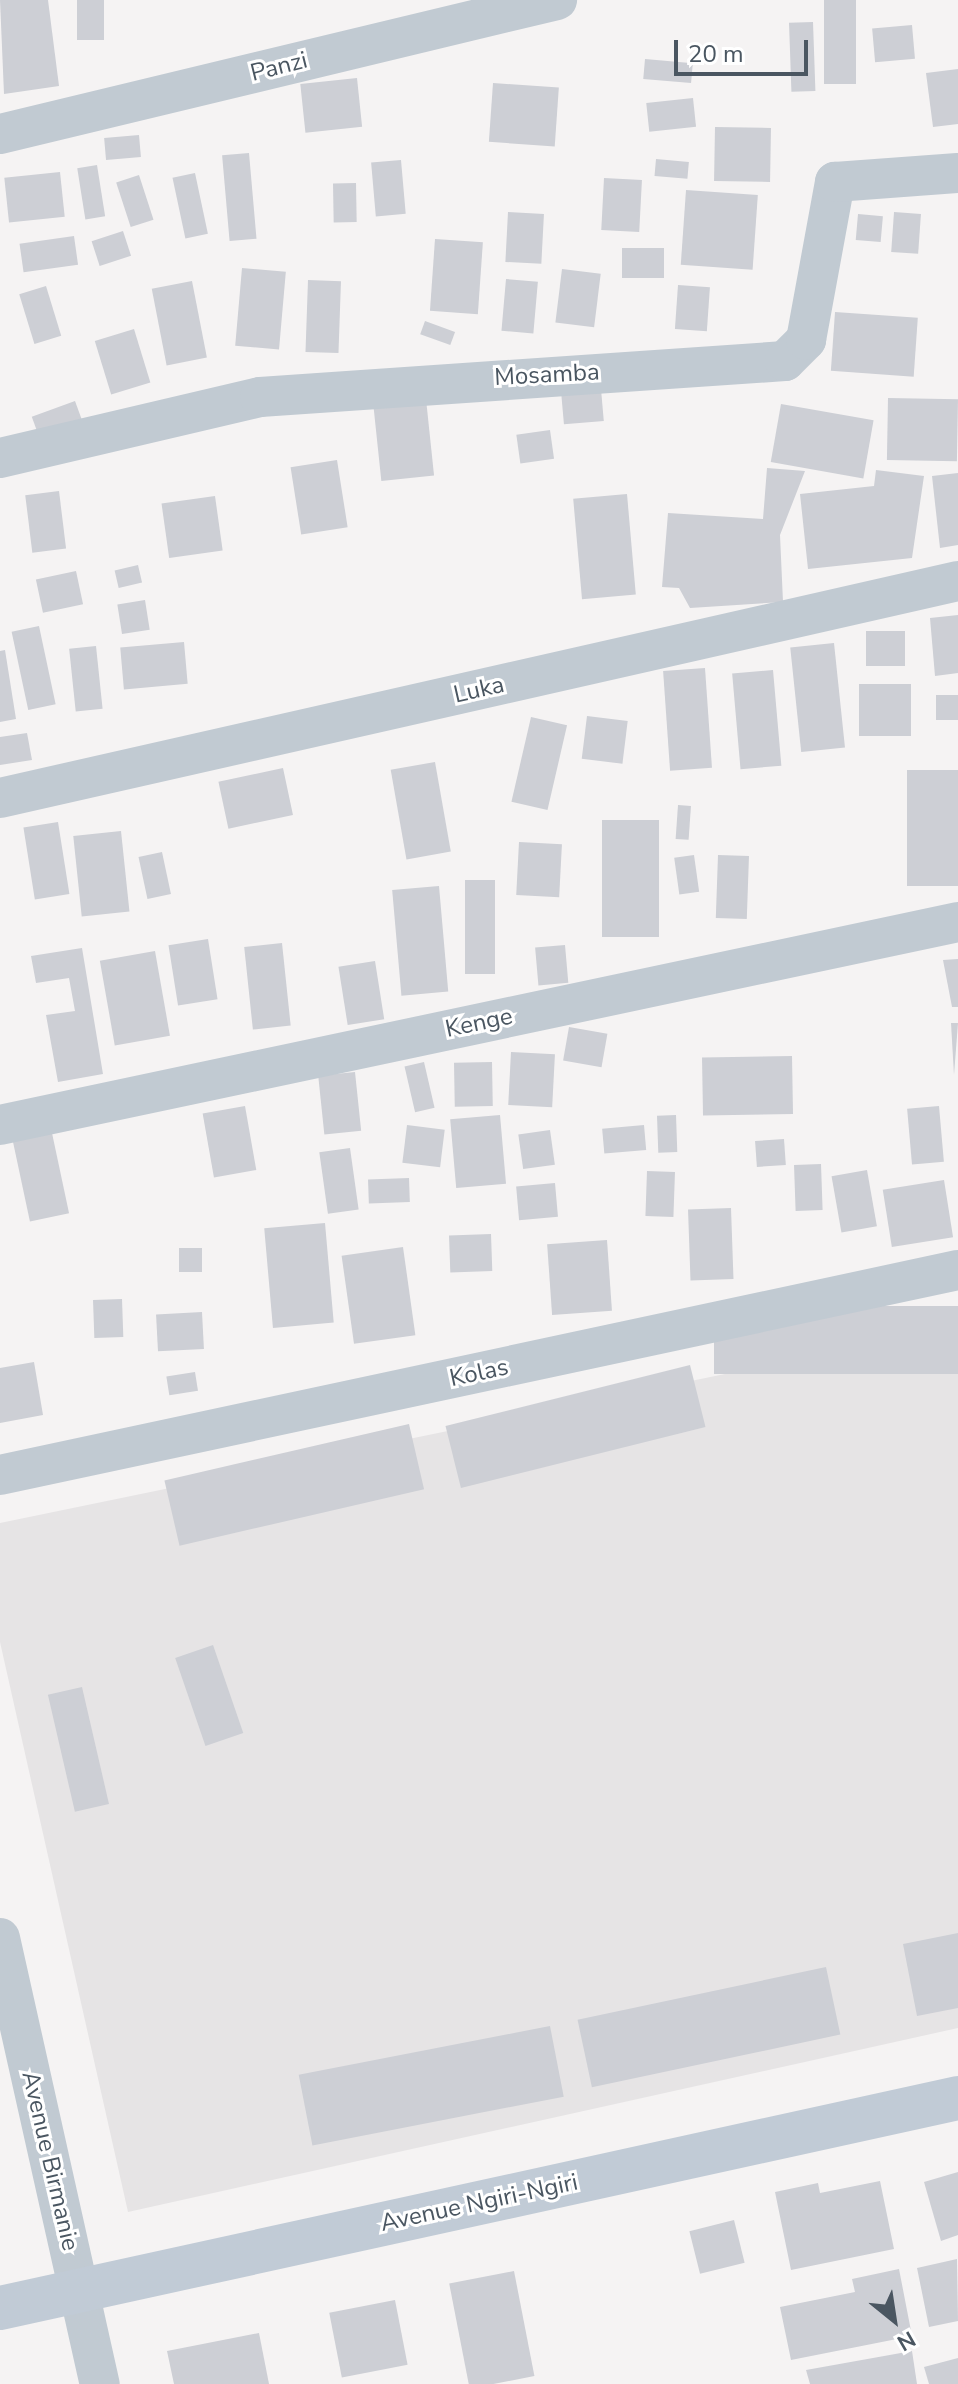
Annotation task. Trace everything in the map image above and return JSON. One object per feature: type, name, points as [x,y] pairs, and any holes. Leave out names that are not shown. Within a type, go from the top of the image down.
[{"type":"street","name":"Panzi","points":[[0,134],[557,0]]},
{"type":"street","name":"Mosamba","points":[[0,458],[260,397],[785,361],[806,340],[835,182],[958,173]]},
{"type":"street","name":"Luka","points":[[0,798],[958,581]]},
{"type":"street","name":"Kenge","points":[[0,1125],[958,922]]},
{"type":"street","name":"Kolas","points":[[0,1475],[958,1270]]},
{"type":"street","name":"Avenue Birmanie","points":[[0,1938],[100,2384]]},
{"type":"street","name":"Avenue Ngiri-Ngiri","points":[[0,2308],[958,2098]]},
{"type":"shaded area","points":[[958,1326],[958,2028],[128,2212],[0,1642],[0,1523]]},
{"type":"building","points":[[0,0],[48,0],[59,86],[4,94]]},
{"type":"building","points":[[77,0],[104,0],[104,40],[77,40]]},
{"type":"building","points":[[824,0],[856,0],[856,84],[824,84]]},
{"type":"building","points":[[813,22],[815,91],[791,92],[789,23]]},
{"type":"building","points":[[912,25],[915,59],[875,62],[872,28]]},
{"type":"building","points":[[645,59],[693,63],[691,83],[643,79]]},
{"type":"building","points":[[958,69],[958,124],[933,127],[926,73]]},
{"type":"building","points":[[357,78],[362,127],[305,133],[300,84]]},
{"type":"building","points":[[493,83],[559,88],[555,146],[489,142]]},
{"type":"building","points":[[693,98],[696,127],[649,132],[646,103]]},
{"type":"building","points":[[715,127],[771,128],[770,182],[714,181]]},
{"type":"building","points":[[139,135],[141,157],[106,160],[104,138]]},
{"type":"building","points":[[249,153],[256,239],[230,241],[222,155]]},
{"type":"building","points":[[656,159],[689,162],[687,179],[655,176]]},
{"type":"building","points":[[401,160],[406,214],[376,216],[371,163]]},
{"type":"building","points":[[97,165],[105,216],[85,219],[77,168]]},
{"type":"building","points":[[60,172],[65,217],[9,223],[4,178]]},
{"type":"building","points":[[195,173],[208,234],[185,238],[173,178]]},
{"type":"building","points":[[139,175],[154,220],[131,227],[116,182]]},
{"type":"building","points":[[604,178],[642,180],[639,232],[601,230]]},
{"type":"building","points":[[333,183],[356,183],[357,222],[334,222]]},
{"type":"building","points":[[686,190],[758,195],[753,270],[681,265]]},
{"type":"building","points":[[508,212],[544,214],[541,264],[505,262]]},
{"type":"building","points":[[894,212],[921,214],[918,254],[891,252]]},
{"type":"building","points":[[858,214],[883,216],[881,242],[856,240]]},
{"type":"building","points":[[123,231],[131,256],[100,266],[92,241]]},
{"type":"building","points":[[74,236],[78,265],[24,272],[20,244]]},
{"type":"building","points":[[435,239],[483,242],[478,314],[430,311]]},
{"type":"building","points":[[622,248],[664,248],[664,278],[622,278]]},
{"type":"building","points":[[242,268],[286,272],[279,350],[235,346]]},
{"type":"building","points":[[562,269],[601,274],[594,327],[555,323]]},
{"type":"building","points":[[506,279],[538,282],[533,334],[501,331]]},
{"type":"building","points":[[308,280],[341,281],[338,353],[305,352]]},
{"type":"building","points":[[192,281],[207,358],[167,365],[152,289]]},
{"type":"building","points":[[678,285],[710,287],[707,331],[675,329]]},
{"type":"building","points":[[46,286],[61,336],[34,344],[19,294]]},
{"type":"building","points":[[835,312],[918,318],[914,377],[831,371]]},
{"type":"building","points":[[425,321],[455,332],[450,345],[420,334]]},
{"type":"building","points":[[134,329],[150,383],[111,395],[95,341]]},
{"type":"building","points":[[601,389],[604,421],[564,424],[561,392]]},
{"type":"building","points":[[888,398],[958,399],[957,461],[887,460]]},
{"type":"building","points":[[426,399],[434,476],[381,481],[373,405]]},
{"type":"building","points":[[75,401],[82,420],[39,436],[32,417]]},
{"type":"building","points":[[781,404],[874,420],[863,478],[771,462]]},
{"type":"building","points":[[550,430],[554,459],[520,463],[516,435]]},
{"type":"building","points":[[337,460],[348,527],[301,535],[291,467]]},
{"type":"building","points":[[767,468],[805,471],[780,535],[783,602],[690,608],[679,588],[662,587],[668,513],[763,519]]},
{"type":"building","points":[[876,470],[924,476],[912,558],[808,569],[800,494],[874,486]]},
{"type":"building","points":[[958,473],[958,545],[940,548],[932,476]]},
{"type":"building","points":[[59,491],[66,549],[32,553],[25,495]]},
{"type":"building","points":[[627,494],[636,595],[582,599],[573,499]]},
{"type":"building","points":[[215,496],[223,550],[169,558],[162,504]]},
{"type":"building","points":[[138,565],[142,583],[119,588],[115,570]]},
{"type":"building","points":[[76,571],[83,604],[43,613],[36,580]]},
{"type":"building","points":[[145,600],[150,630],[122,634],[117,604]]},
{"type":"building","points":[[958,615],[958,673],[935,676],[930,618]]},
{"type":"building","points":[[39,626],[56,704],[28,710],[12,632]]},
{"type":"building","points":[[866,631],[905,631],[905,666],[866,666]]},
{"type":"building","points":[[184,642],[188,684],[124,689],[120,648]]},
{"type":"building","points":[[834,643],[845,747],[801,752],[790,648]]},
{"type":"building","points":[[96,646],[103,709],[76,711],[69,649]]},
{"type":"building","points":[[5,650],[16,719],[0,722],[0,651]]},
{"type":"building","points":[[705,668],[712,768],[670,771],[663,671]]},
{"type":"building","points":[[773,670],[781,766],[741,769],[732,674]]},
{"type":"building","points":[[859,684],[911,684],[911,736],[859,736]]},
{"type":"building","points":[[936,695],[958,695],[958,720],[936,720]]},
{"type":"building","points":[[587,716],[628,721],[622,764],[582,759]]},
{"type":"building","points":[[531,717],[567,725],[547,810],[511,802]]},
{"type":"building","points":[[27,733],[32,760],[0,765],[0,737]]},
{"type":"building","points":[[435,762],[451,852],[406,859],[391,770]]},
{"type":"building","points":[[283,768],[293,815],[228,829],[218,782]]},
{"type":"building","points":[[907,770],[958,770],[958,886],[907,886]]},
{"type":"building","points":[[678,805],[691,806],[689,840],[676,839]]},
{"type":"building","points":[[602,820],[659,820],[659,937],[602,937]]},
{"type":"building","points":[[58,822],[69,894],[35,900],[23,827]]},
{"type":"building","points":[[121,831],[129,912],[82,917],[73,836]]},
{"type":"building","points":[[519,842],[562,844],[559,897],[516,895]]},
{"type":"building","points":[[162,852],[171,894],[147,899],[139,857]]},
{"type":"building","points":[[694,855],[699,892],[679,894],[674,858]]},
{"type":"building","points":[[718,855],[749,856],[747,919],[716,918]]},
{"type":"building","points":[[465,880],[495,880],[495,974],[465,974]]},
{"type":"building","points":[[439,886],[448,992],[401,996],[392,890]]},
{"type":"building","points":[[208,939],[218,999],[178,1006],[168,945]]},
{"type":"building","points":[[282,943],[291,1026],[253,1030],[244,947]]},
{"type":"building","points":[[565,945],[568,983],[538,985],[535,948]]},
{"type":"building","points":[[82,948],[103,1074],[58,1082],[46,1015],[75,1011],[69,978],[36,983],[31,956]]},
{"type":"building","points":[[155,951],[170,1036],[115,1045],[100,961]]},
{"type":"building","points":[[958,959],[958,1007],[952,1007],[943,960]]},
{"type":"building","points":[[375,961],[384,1019],[348,1025],[338,967]]},
{"type":"building","points":[[951,1023],[958,1023],[954,1075]]},
{"type":"building","points":[[569,1027],[607,1034],[602,1067],[563,1060]]},
{"type":"building","points":[[511,1052],[555,1054],[552,1107],[508,1105]]},
{"type":"building","points":[[792,1056],[793,1114],[703,1116],[702,1058]]},
{"type":"building","points":[[424,1062],[435,1108],[415,1112],[405,1066]]},
{"type":"building","points":[[492,1062],[493,1106],[455,1107],[454,1063]]},
{"type":"building","points":[[355,1072],[361,1131],[324,1135],[318,1076]]},
{"type":"building","points":[[245,1106],[256,1170],[214,1177],[203,1113]]},
{"type":"building","points":[[939,1106],[944,1162],[912,1165],[907,1109]]},
{"type":"building","points":[[500,1115],[506,1184],[456,1188],[450,1119]]},
{"type":"building","points":[[676,1115],[677,1152],[658,1153],[657,1116]]},
{"type":"building","points":[[407,1125],[445,1130],[440,1167],[402,1163]]},
{"type":"building","points":[[644,1125],[646,1150],[604,1154],[602,1129]]},
{"type":"building","points":[[550,1130],[555,1165],[523,1169],[518,1134]]},
{"type":"building","points":[[52,1133],[69,1213],[30,1222],[13,1141]]},
{"type":"building","points":[[784,1139],[786,1165],[757,1167],[755,1141]]},
{"type":"building","points":[[350,1148],[359,1209],[328,1214],[319,1152]]},
{"type":"building","points":[[821,1164],[823,1210],[796,1211],[794,1165]]},
{"type":"building","points":[[867,1170],[877,1226],[841,1232],[832,1176]]},
{"type":"building","points":[[647,1171],[675,1172],[673,1217],[645,1216]]},
{"type":"building","points":[[409,1178],[410,1202],[369,1203],[368,1179]]},
{"type":"building","points":[[944,1180],[953,1237],[892,1247],[883,1190]]},
{"type":"building","points":[[555,1183],[558,1217],[519,1220],[516,1186]]},
{"type":"building","points":[[731,1208],[733,1279],[691,1280],[688,1210]]},
{"type":"building","points":[[325,1223],[334,1323],[273,1328],[264,1228]]},
{"type":"building","points":[[491,1234],[492,1271],[450,1272],[449,1235]]},
{"type":"building","points":[[607,1240],[612,1311],[552,1315],[547,1244]]},
{"type":"building","points":[[403,1247],[415,1335],[354,1344],[342,1256]]},
{"type":"building","points":[[179,1248],[202,1248],[202,1272],[179,1272]]},
{"type":"building","points":[[122,1299],[123,1337],[94,1338],[93,1300]]},
{"type":"building","points":[[714,1306],[958,1306],[958,1374],[714,1374]]},
{"type":"building","points":[[202,1312],[204,1349],[158,1351],[156,1314]]},
{"type":"building","points":[[34,1362],[43,1415],[0,1423],[0,1368]]},
{"type":"building","points":[[690,1365],[705,1427],[461,1488],[445,1426]]},
{"type":"building","points":[[195,1372],[198,1391],[169,1395],[166,1377]]},
{"type":"building","points":[[409,1424],[424,1489],[180,1546],[164,1480]]},
{"type":"building","points":[[213,1645],[243,1733],[205,1746],[175,1658]]},
{"type":"building","points":[[82,1687],[109,1804],[75,1812],[48,1695]]},
{"type":"building","points":[[958,1933],[958,2008],[917,2016],[903,1944]]},
{"type":"building","points":[[826,1967],[840,2034],[592,2087],[578,2020]]},
{"type":"building","points":[[550,2026],[564,2097],[312,2146],[299,2075]]},
{"type":"building","points":[[958,2172],[958,2235],[941,2241],[924,2182]]},
{"type":"building","points":[[880,2181],[894,2249],[791,2270],[775,2192],[818,2183],[820,2193]]},
{"type":"building","points":[[734,2220],[745,2263],[700,2274],[689,2231]]},
{"type":"building","points":[[957,2259],[958,2321],[929,2327],[917,2268]]},
{"type":"building","points":[[899,2269],[912,2336],[791,2360],[780,2307],[855,2292],[852,2279]]},
{"type":"building","points":[[514,2271],[534,2376],[493,2384],[469,2384],[449,2284]]},
{"type":"building","points":[[395,2300],[408,2365],[342,2378],[329,2313]]},
{"type":"building","points":[[259,2333],[269,2384],[174,2384],[167,2351]]},
{"type":"building","points":[[912,2351],[917,2384],[810,2384],[806,2370]]},
{"type":"building","points":[[958,2358],[958,2384],[929,2384],[924,2367]]}]
